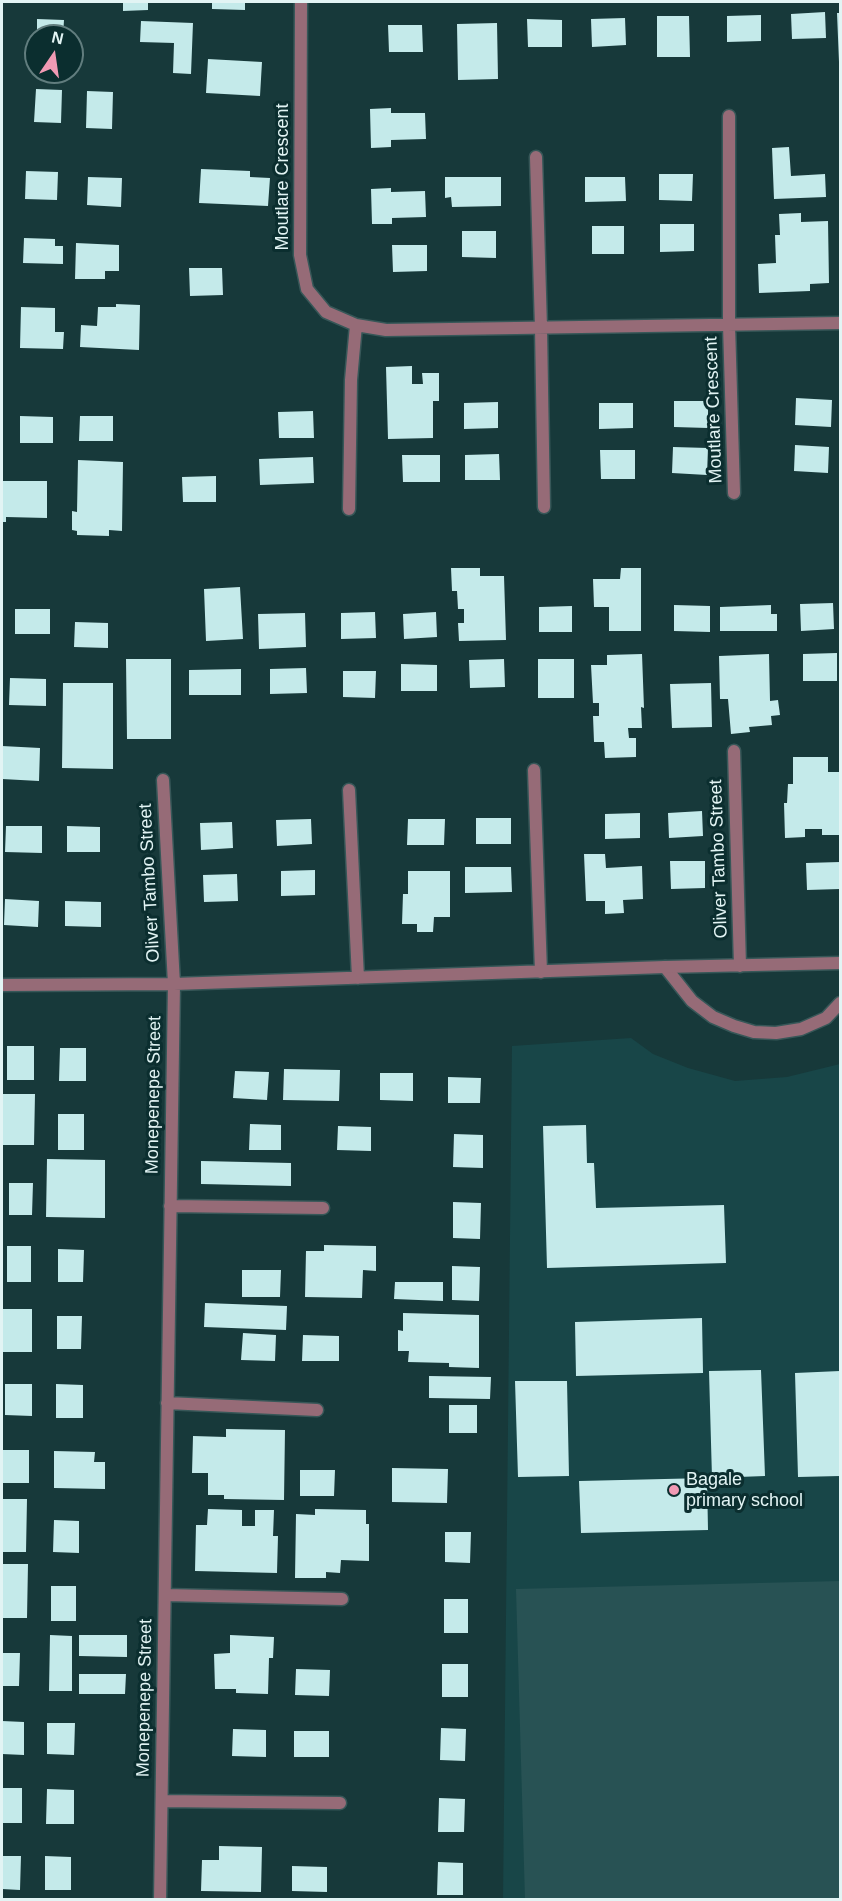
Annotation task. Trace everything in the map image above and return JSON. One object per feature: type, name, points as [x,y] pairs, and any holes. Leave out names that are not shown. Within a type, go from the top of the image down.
[{"type":"street","name":"Moutlare Crescent","points":[[301,2],[300,255],[307,288],[326,312],[356,325],[386,330],[840,323]]},
{"type":"street","name":"Moutlare Crescent","points":[[729,116],[729,325],[734,493]]},
{"type":"street","points":[[536,157],[543,507]]},
{"type":"street","points":[[349,509],[351,380],[356,325]]},
{"type":"street","name":"Oliver Tambo Street","points":[[734,751],[740,966]]},
{"type":"street","points":[[534,770],[541,972]]},
{"type":"street","name":"Oliver Tambo Street","points":[[163,780],[174,984]]},
{"type":"street","points":[[349,790],[358,978]]},
{"type":"street","name":"Oliver Tambo Street","points":[[2,985],[174,984],[840,963]]},
{"type":"street","points":[[665,967],[692,1001],[713,1017],[754,1032],[776,1033],[801,1029],[826,1018],[840,1002]]},
{"type":"street","name":"Monepenepe Street","points":[[160,1899],[174,984]]},
{"type":"street","points":[[170,1206],[323,1208]]},
{"type":"street","points":[[167,1404],[317,1410]]},
{"type":"street","name":"Monepenepe Street","points":[[165,1595],[342,1599]]},
{"type":"street","name":"Monepenepe Street","points":[[162,1801],[340,1803]]},
{"type":"shaded area","name":"Bagale primary school","points":[[631,1038],[653,1054],[688,1068],[735,1081],[787,1077],[840,1064],[840,1899],[503,1900],[512,1046]]},
{"type":"shaded area","points":[[840,1581],[840,1899],[525,1899],[516,1589]]},
{"type":"building","points":[[123,2],[148,2],[148,10],[123,11]]},
{"type":"building","points":[[212,2],[245,2],[245,10],[212,9]]},
{"type":"building","points":[[825,12],[826,38],[792,39],[791,14]]},
{"type":"building","points":[[837,13],[840,13],[840,62],[839,62]]},
{"type":"building","points":[[761,15],[761,41],[727,42],[727,16]]},
{"type":"building","points":[[657,16],[689,16],[690,57],[657,57]]},
{"type":"building","points":[[625,18],[626,45],[592,47],[591,19]]},
{"type":"building","points":[[37,19],[64,20],[64,24],[37,24]]},
{"type":"building","points":[[527,19],[562,20],[562,47],[528,47]]},
{"type":"building","points":[[141,21],[193,23],[191,74],[173,73],[174,43],[140,42]]},
{"type":"building","points":[[497,23],[498,79],[458,80],[457,24]]},
{"type":"building","points":[[388,25],[422,25],[423,52],[389,52]]},
{"type":"building","points":[[208,59],[262,62],[260,96],[206,93]]},
{"type":"building","points":[[36,89],[62,90],[61,123],[34,122]]},
{"type":"building","points":[[87,91],[113,92],[112,129],[86,128]]},
{"type":"building","points":[[391,108],[391,113],[425,113],[426,139],[391,140],[391,147],[371,148],[370,109]]},
{"type":"building","points":[[789,147],[791,176],[825,174],[826,197],[774,199],[772,148]]},
{"type":"building","points":[[201,169],[250,171],[250,177],[270,178],[268,206],[199,203]]},
{"type":"building","points":[[26,171],[58,172],[57,200],[25,199]]},
{"type":"building","points":[[659,174],[693,174],[692,201],[659,200]]},
{"type":"building","points":[[88,177],[122,178],[121,207],[87,205]]},
{"type":"building","points":[[445,177],[501,177],[501,206],[452,207],[451,197],[445,198]]},
{"type":"building","points":[[585,177],[625,177],[626,201],[585,202]]},
{"type":"building","points":[[391,188],[391,192],[425,191],[426,217],[392,218],[392,224],[372,224],[371,189]]},
{"type":"building","points":[[801,213],[801,222],[828,221],[829,283],[810,284],[810,291],[759,293],[758,264],[776,263],[775,235],[780,235],[779,214]]},
{"type":"building","points":[[660,224],[694,224],[694,251],[660,252]]},
{"type":"building","points":[[592,226],[624,226],[624,254],[592,254]]},
{"type":"building","points":[[462,231],[496,231],[496,258],[462,257]]},
{"type":"building","points":[[24,238],[55,239],[55,246],[63,246],[63,264],[23,263]]},
{"type":"building","points":[[76,243],[119,245],[119,271],[105,271],[105,279],[75,279]]},
{"type":"building","points":[[392,245],[427,245],[427,271],[393,272]]},
{"type":"building","points":[[189,268],[222,268],[223,295],[190,296]]},
{"type":"building","points":[[116,304],[140,305],[139,350],[80,347],[81,325],[97,326],[98,307],[116,307]]},
{"type":"building","points":[[21,307],[55,308],[55,332],[64,332],[63,349],[20,348]]},
{"type":"building","points":[[412,366],[412,384],[423,384],[422,373],[439,373],[439,401],[433,401],[433,438],[388,439],[386,367]]},
{"type":"building","points":[[796,398],[832,400],[831,427],[795,425]]},
{"type":"building","points":[[674,401],[708,401],[708,428],[674,427]]},
{"type":"building","points":[[498,402],[498,428],[464,429],[464,403]]},
{"type":"building","points":[[599,403],[633,403],[633,428],[599,429]]},
{"type":"building","points":[[313,411],[314,438],[279,438],[278,412]]},
{"type":"building","points":[[20,416],[53,417],[53,443],[20,443]]},
{"type":"building","points":[[80,416],[113,416],[113,441],[79,441]]},
{"type":"building","points":[[795,445],[829,447],[828,473],[794,471]]},
{"type":"building","points":[[673,447],[708,448],[707,475],[672,473]]},
{"type":"building","points":[[600,450],[635,450],[635,479],[601,479]]},
{"type":"building","points":[[499,454],[500,480],[465,480],[465,455]]},
{"type":"building","points":[[402,455],[440,455],[440,482],[403,482]]},
{"type":"building","points":[[313,457],[314,483],[260,485],[259,459]]},
{"type":"building","points":[[78,460],[123,462],[122,531],[109,530],[109,536],[77,535],[77,531],[72,530],[72,511],[77,512]]},
{"type":"building","points":[[216,476],[216,502],[183,502],[182,477]]},
{"type":"building","points":[[2,481],[47,481],[47,518],[6,517],[6,522],[2,522]]},
{"type":"building","points":[[451,568],[480,568],[480,576],[504,576],[506,640],[459,641],[458,623],[464,623],[464,609],[458,609],[457,591],[452,591]]},
{"type":"building","points":[[621,568],[641,568],[641,631],[609,631],[609,607],[594,607],[593,579],[620,579]]},
{"type":"building","points":[[240,587],[243,639],[206,641],[204,589]]},
{"type":"building","points":[[833,603],[834,629],[801,631],[800,604]]},
{"type":"building","points":[[674,605],[710,606],[710,632],[674,631]]},
{"type":"building","points":[[771,605],[771,614],[777,614],[777,631],[720,631],[720,607]]},
{"type":"building","points":[[572,606],[572,632],[539,632],[539,607]]},
{"type":"building","points":[[15,609],[50,609],[50,634],[15,634]]},
{"type":"building","points":[[375,612],[376,638],[341,639],[341,613]]},
{"type":"building","points":[[436,612],[437,637],[404,639],[403,614]]},
{"type":"building","points":[[305,613],[306,647],[259,649],[258,614]]},
{"type":"building","points":[[75,622],[108,623],[108,648],[74,647]]},
{"type":"building","points":[[837,653],[837,681],[803,681],[803,654]]},
{"type":"building","points":[[642,654],[644,708],[641,707],[642,728],[628,728],[629,738],[636,738],[636,757],[605,758],[604,742],[594,742],[593,716],[599,716],[599,703],[593,703],[591,665],[607,665],[607,655]]},
{"type":"building","points":[[769,654],[770,701],[778,700],[780,715],[771,716],[772,725],[749,727],[750,732],[731,734],[728,699],[720,699],[719,656]]},
{"type":"building","points":[[126,659],[171,659],[171,739],[127,739]]},
{"type":"building","points":[[504,659],[505,687],[470,688],[469,660]]},
{"type":"building","points":[[538,659],[574,659],[574,698],[538,698]]},
{"type":"building","points":[[401,664],[437,665],[437,691],[401,691]]},
{"type":"building","points":[[306,668],[307,693],[270,694],[270,669]]},
{"type":"building","points":[[241,669],[241,695],[189,695],[189,670]]},
{"type":"building","points":[[343,671],[376,671],[375,698],[343,697]]},
{"type":"building","points":[[10,678],[46,679],[46,706],[9,705]]},
{"type":"building","points":[[63,683],[113,683],[113,769],[62,768]]},
{"type":"building","points":[[711,683],[712,727],[672,728],[670,684]]},
{"type":"building","points":[[2,746],[40,748],[39,781],[2,779]]},
{"type":"building","points":[[793,757],[828,757],[828,772],[840,772],[840,835],[822,835],[822,829],[805,829],[805,837],[785,838],[784,803],[787,803],[788,784],[793,784]]},
{"type":"building","points":[[702,811],[703,836],[669,838],[668,813]]},
{"type":"building","points":[[640,813],[640,838],[605,839],[605,814]]},
{"type":"building","points":[[476,818],[511,818],[511,844],[476,844]]},
{"type":"building","points":[[311,819],[312,844],[277,846],[276,820]]},
{"type":"building","points":[[408,819],[445,819],[444,845],[407,845]]},
{"type":"building","points":[[232,822],[233,848],[201,850],[200,823]]},
{"type":"building","points":[[6,826],[42,826],[42,853],[5,852]]},
{"type":"building","points":[[67,826],[100,827],[100,852],[67,852]]},
{"type":"building","points":[[584,854],[605,854],[606,868],[642,866],[643,899],[623,900],[624,913],[605,914],[605,901],[586,901]]},
{"type":"building","points":[[670,861],[705,861],[705,888],[671,889]]},
{"type":"building","points":[[840,862],[840,889],[807,890],[806,863]]},
{"type":"building","points":[[465,867],[511,867],[512,892],[465,893]]},
{"type":"building","points":[[315,870],[315,895],[281,896],[281,871]]},
{"type":"building","points":[[408,871],[450,871],[450,917],[434,917],[433,932],[417,932],[417,924],[402,924],[403,894],[408,894]]},
{"type":"building","points":[[237,874],[238,901],[204,902],[203,875]]},
{"type":"building","points":[[5,899],[39,901],[38,927],[4,925]]},
{"type":"building","points":[[65,901],[101,902],[101,927],[65,926]]},
{"type":"building","points":[[7,1046],[34,1046],[34,1080],[7,1080]]},
{"type":"building","points":[[60,1048],[86,1048],[86,1081],[59,1081]]},
{"type":"building","points":[[284,1069],[340,1070],[339,1101],[283,1100]]},
{"type":"building","points":[[235,1071],[269,1072],[267,1100],[233,1098]]},
{"type":"building","points":[[380,1073],[413,1073],[413,1101],[380,1100]]},
{"type":"building","points":[[448,1077],[481,1078],[480,1103],[448,1103]]},
{"type":"building","points":[[2,1094],[35,1094],[34,1145],[2,1145]]},
{"type":"building","points":[[58,1114],[84,1114],[84,1150],[58,1150]]},
{"type":"building","points":[[250,1124],[281,1125],[281,1150],[249,1150]]},
{"type":"building","points":[[586,1125],[587,1163],[594,1163],[596,1208],[724,1205],[726,1263],[547,1268],[543,1126]]},
{"type":"building","points":[[338,1126],[371,1127],[371,1151],[337,1150]]},
{"type":"building","points":[[454,1134],[483,1135],[483,1168],[453,1167]]},
{"type":"building","points":[[47,1159],[105,1160],[105,1218],[46,1217]]},
{"type":"building","points":[[201,1161],[291,1163],[291,1186],[201,1184]]},
{"type":"building","points":[[9,1183],[33,1183],[32,1215],[9,1215]]},
{"type":"building","points":[[453,1202],[481,1203],[480,1239],[453,1238]]},
{"type":"building","points":[[324,1245],[376,1246],[376,1271],[363,1270],[362,1298],[305,1297],[306,1251],[324,1251]]},
{"type":"building","points":[[7,1246],[31,1246],[31,1282],[7,1282]]},
{"type":"building","points":[[58,1249],[84,1250],[83,1282],[58,1282]]},
{"type":"building","points":[[452,1266],[480,1267],[479,1301],[452,1300]]},
{"type":"building","points":[[242,1270],[281,1270],[280,1297],[242,1297]]},
{"type":"building","points":[[395,1282],[443,1282],[443,1301],[394,1299]]},
{"type":"building","points":[[205,1303],[287,1306],[286,1330],[204,1327]]},
{"type":"building","points":[[2,1309],[32,1309],[32,1352],[2,1352]]},
{"type":"building","points":[[403,1313],[479,1315],[479,1368],[449,1367],[449,1363],[408,1362],[409,1351],[398,1351],[398,1330],[403,1331]]},
{"type":"building","points":[[57,1316],[82,1316],[81,1349],[57,1349]]},
{"type":"building","points":[[702,1318],[703,1373],[576,1376],[575,1322]]},
{"type":"building","points":[[243,1333],[276,1335],[275,1361],[241,1360]]},
{"type":"building","points":[[303,1335],[339,1336],[339,1361],[302,1361]]},
{"type":"building","points":[[761,1370],[765,1476],[712,1478],[709,1371]]},
{"type":"building","points":[[840,1371],[840,1476],[798,1477],[795,1373]]},
{"type":"building","points":[[429,1376],[491,1377],[490,1399],[429,1398]]},
{"type":"building","points":[[515,1381],[567,1381],[569,1476],[518,1477]]},
{"type":"building","points":[[5,1384],[32,1384],[32,1416],[5,1415]]},
{"type":"building","points":[[56,1384],[83,1385],[83,1418],[56,1418]]},
{"type":"building","points":[[449,1405],[477,1405],[477,1433],[449,1433]]},
{"type":"building","points":[[226,1429],[285,1430],[284,1500],[224,1499],[224,1495],[208,1495],[208,1473],[192,1473],[193,1436],[226,1437]]},
{"type":"building","points":[[3,1450],[29,1450],[29,1483],[3,1483]]},
{"type":"building","points":[[54,1451],[95,1452],[94,1462],[105,1462],[105,1489],[54,1488]]},
{"type":"building","points":[[392,1468],[448,1469],[447,1503],[392,1502]]},
{"type":"building","points":[[300,1470],[335,1470],[334,1496],[300,1496]]},
{"type":"building","points":[[707,1478],[708,1530],[581,1533],[579,1481]]},
{"type":"building","points":[[2,1499],[27,1499],[26,1552],[2,1552]]},
{"type":"building","points":[[208,1509],[242,1510],[242,1526],[255,1526],[255,1510],[274,1510],[273,1536],[278,1536],[277,1573],[195,1571],[196,1525],[207,1525]]},
{"type":"building","points":[[315,1509],[366,1510],[366,1524],[369,1524],[369,1561],[341,1560],[340,1573],[326,1572],[326,1578],[295,1578],[296,1514],[315,1515]]},
{"type":"building","points":[[54,1520],[79,1521],[79,1553],[53,1552]]},
{"type":"building","points":[[445,1532],[471,1532],[470,1563],[445,1562]]},
{"type":"building","points":[[2,1564],[28,1564],[27,1618],[2,1618]]},
{"type":"building","points":[[51,1586],[76,1586],[76,1621],[51,1621]]},
{"type":"building","points":[[444,1599],[468,1599],[468,1633],[444,1633]]},
{"type":"building","points":[[50,1635],[72,1636],[72,1691],[49,1691]]},
{"type":"building","points":[[79,1635],[127,1635],[127,1657],[79,1656]]},
{"type":"building","points":[[230,1635],[274,1637],[273,1658],[269,1658],[268,1694],[236,1693],[236,1689],[215,1689],[214,1654],[230,1653]]},
{"type":"building","points":[[2,1653],[20,1653],[19,1686],[2,1686]]},
{"type":"building","points":[[442,1664],[468,1664],[468,1697],[442,1697]]},
{"type":"building","points":[[296,1669],[330,1670],[329,1696],[295,1695]]},
{"type":"building","points":[[79,1674],[126,1674],[125,1694],[79,1694]]},
{"type":"building","points":[[2,1721],[24,1722],[24,1755],[2,1754]]},
{"type":"building","points":[[47,1723],[75,1723],[74,1755],[47,1754]]},
{"type":"building","points":[[441,1728],[466,1729],[465,1761],[440,1760]]},
{"type":"building","points":[[233,1729],[266,1730],[266,1757],[232,1756]]},
{"type":"building","points":[[294,1731],[329,1731],[329,1757],[294,1757]]},
{"type":"building","points":[[2,1788],[22,1788],[22,1823],[2,1823]]},
{"type":"building","points":[[47,1789],[74,1790],[74,1824],[46,1824]]},
{"type":"building","points":[[439,1798],[465,1799],[464,1832],[438,1832]]},
{"type":"building","points":[[219,1846],[262,1847],[261,1892],[201,1891],[202,1860],[219,1860]]},
{"type":"building","points":[[2,1856],[21,1856],[20,1890],[2,1889]]},
{"type":"building","points":[[45,1856],[71,1857],[71,1890],[45,1890]]},
{"type":"building","points":[[438,1862],[463,1863],[463,1895],[437,1895]]},
{"type":"building","points":[[292,1866],[327,1867],[327,1892],[292,1891]]},
{"type":"place","name":"Bagale primary school","points":[[674,1490]]}]
